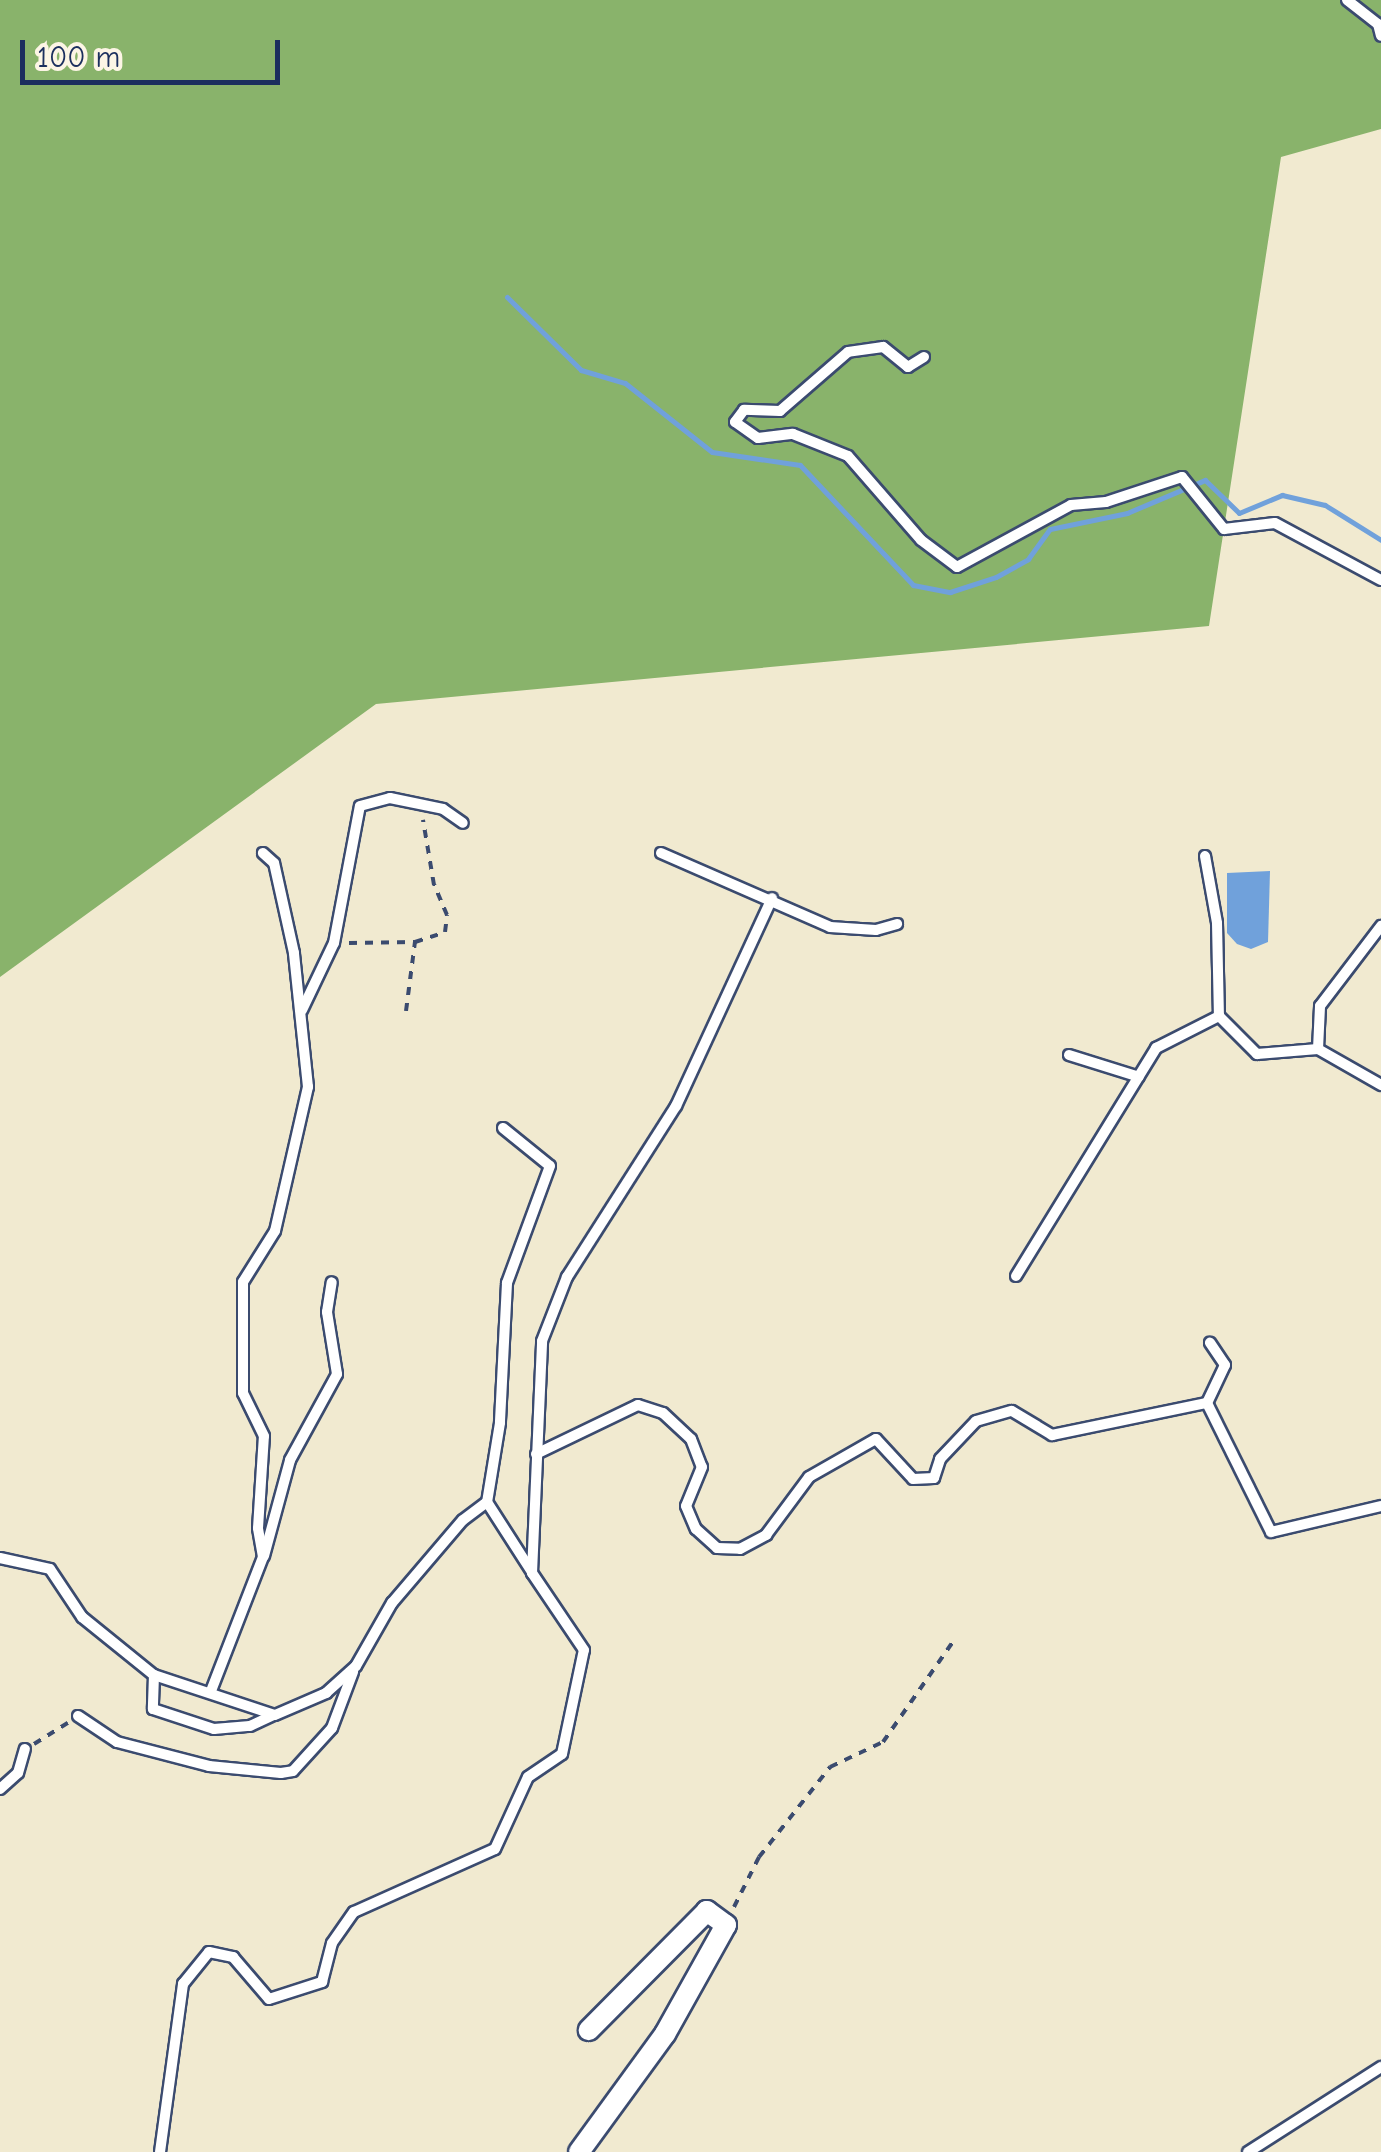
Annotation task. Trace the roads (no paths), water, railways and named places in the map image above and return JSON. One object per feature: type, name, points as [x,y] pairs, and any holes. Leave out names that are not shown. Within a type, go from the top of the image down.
[{"type":"street","points":[[579,2152],[665,2034],[726,1925],[707,1911],[590,2030]]},
{"type":"lane","points":[[1347,0],[1378,24],[1381,36]]},
{"type":"lane","points":[[924,356],[908,367],[884,346],[848,352],[780,410],[744,410],[735,422],[758,438],[793,434],[848,456],[896,514],[957,568],[1071,505],[1106,502],[1182,477],[1224,529],[1276,523],[1381,580]]},
{"type":"lane","points":[[302,1010],[334,943],[360,806],[390,798],[422,804],[463,823]]},
{"type":"lane","points":[[263,853],[274,863],[302,1010],[308,1087],[275,1231],[242,1282],[243,1393],[264,1436],[258,1528],[263,1557]]},
{"type":"lane","points":[[661,853],[772,898],[830,927],[897,924]]},
{"type":"lane","points":[[1205,856],[1218,923],[1219,1016],[1257,1054],[1318,1050],[1381,1085]]},
{"type":"lane","points":[[532,1573],[542,1341],[568,1277],[676,1106],[772,898]]},
{"type":"lane","points":[[1318,1050],[1320,1006],[1381,926]]},
{"type":"lane","points":[[1016,1276],[1156,1048],[1219,1016]]},
{"type":"lane","points":[[1069,1055],[1139,1077]]},
{"type":"lane","points":[[160,2152],[182,1984],[210,1952],[233,1957],[269,1998],[322,1982],[332,1944],[354,1912],[495,1849],[528,1777],[562,1754],[584,1650],[487,1502],[500,1423],[506,1283],[550,1166],[504,1128]]},
{"type":"lane","points":[[211,1690],[263,1557],[290,1460],[337,1374],[327,1312],[332,1282]]},
{"type":"lane","points":[[1208,1402],[1225,1365],[1210,1343]]},
{"type":"lane","points":[[536,1454],[638,1405],[663,1413],[691,1439],[702,1467],[686,1506],[696,1529],[717,1548],[740,1549],[766,1536],[809,1477],[876,1439],[913,1479],[934,1478],[940,1458],[976,1421],[994,1416],[1012,1412],[1052,1435],[1208,1402]]},
{"type":"lane","points":[[1208,1402],[1271,1532],[1381,1506]]},
{"type":"lane","points":[[78,1716],[117,1742],[209,1766],[293,1771],[332,1728],[356,1666],[392,1603],[463,1520],[487,1502]]},
{"type":"lane","points":[[0,1558],[50,1570],[82,1617],[154,1675],[211,1690],[275,1715]]},
{"type":"lane","points":[[154,1675],[153,1709],[214,1729],[275,1715],[326,1694],[356,1666]]},
{"type":"lane","points":[[0,1789],[18,1772],[26,1749]]},
{"type":"lane","points":[[1248,2152],[1381,2066]]},
{"type":"water","points":[[1270,871],[1268,942],[1251,949],[1237,944],[1227,933],[1227,873]]},
{"type":"waterway","points":[[507,297],[581,370],[625,383],[712,452],[800,465],[913,585],[950,592],[996,577],[1028,559],[1050,529],[1127,513],[1205,480],[1239,513],[1282,495],[1325,505],[1381,540]]}]
